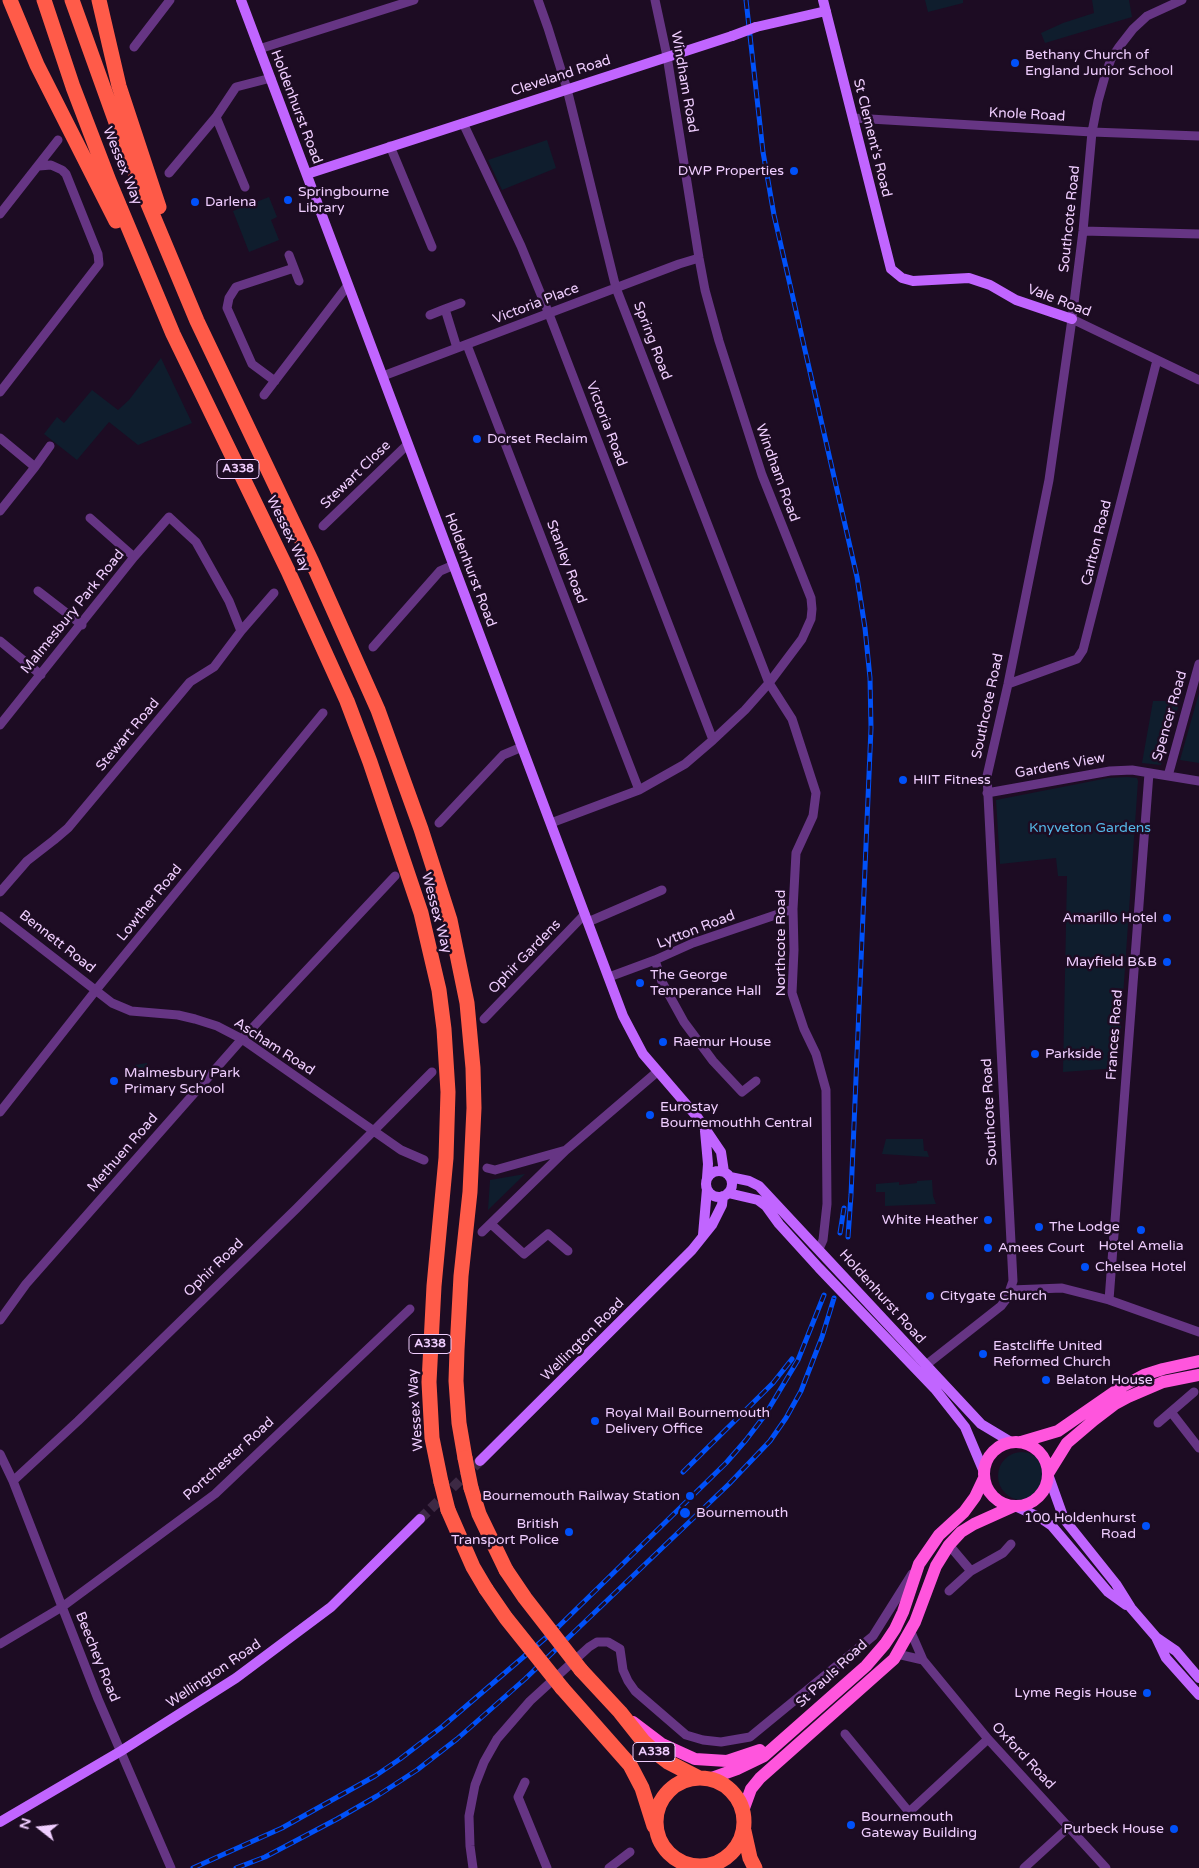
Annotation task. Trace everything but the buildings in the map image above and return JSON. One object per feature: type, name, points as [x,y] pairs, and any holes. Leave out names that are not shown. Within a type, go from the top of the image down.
[{"type":"highway","points":[[10,0],[37,65],[173,334]]},
{"type":"highway","name":"Wessex Way","points":[[44,0],[73,87],[109,181],[173,334],[336,674],[413,886],[428,940],[443,1019],[448,1092],[446,1158],[434,1286],[429,1382],[432,1438],[448,1510],[473,1567],[506,1618],[562,1688],[630,1765],[642,1788],[659,1839]]},
{"type":"highway","name":"Wessex Way","points":[[72,0],[125,148],[197,321],[312,562],[361,670],[407,788],[450,920],[467,1003],[473,1068],[474,1108],[470,1192],[461,1276],[456,1381],[459,1423],[465,1458],[471,1488],[480,1514],[506,1570],[525,1598],[581,1670],[654,1752],[668,1762],[704,1778]]},
{"type":"highway","points":[[99,0],[119,86],[197,321]]},
{"type":"highway","points":[[744,1831],[740,1841],[724,1859],[702,1868],[687,1865],[675,1860],[665,1851],[655,1825],[657,1811],[663,1798],[673,1787],[685,1780],[704,1778],[720,1783],[731,1790],[743,1811],[744,1831],[750,1858],[755,1868]]},
{"type":"main road","points":[[1016,1507],[999,1502],[986,1487],[984,1475],[987,1459],[993,1451],[1001,1445],[1058,1431],[1123,1386],[1144,1375],[1199,1361]]},
{"type":"main road","points":[[1048,1474],[1067,1443],[1115,1404],[1128,1396],[1162,1382],[1199,1375]]},
{"type":"main road","points":[[743,1811],[751,1790],[760,1778],[894,1659],[910,1630],[936,1566],[961,1532],[974,1524],[1034,1501],[1041,1495],[1046,1487],[1048,1474],[1046,1461],[1040,1452],[1032,1446],[1016,1442]]},
{"type":"main road","name":"St Pauls Road","points":[[704,1778],[737,1768],[764,1756],[866,1666],[885,1644],[903,1612],[919,1564],[939,1535],[964,1512],[975,1497],[984,1475]]},
{"type":"main road","points":[[620,1712],[662,1744],[695,1759],[727,1761],[760,1751],[786,1736]]},
{"type":"street","points":[[134,47],[170,0]]},
{"type":"street","name":"Holdenhurst Road","points":[[241,0],[632,1034],[643,1054],[698,1118],[721,1152],[732,1185],[726,1195]]},
{"type":"street","points":[[259,48],[414,0]]},
{"type":"street","name":"Spring Road","points":[[538,0],[567,89],[616,288],[769,684]]},
{"type":"street","name":"Windham Road","points":[[551,823],[639,790],[685,764],[745,710],[769,684],[792,654],[807,628],[812,609],[812,598],[762,475],[719,341],[699,258],[667,56],[655,0]]},
{"type":"street","name":"St Clement's Road","points":[[823,0],[891,269],[902,278]]},
{"type":"street","name":"Southcote Road","points":[[1011,1290],[1013,1281],[987,793],[989,758],[1008,684],[1049,480],[1083,231],[1092,132],[1105,76],[1119,47],[1133,29],[1147,16],[1182,0]]},
{"type":"street","name":"Cleveland Road","points":[[307,174],[756,27],[826,11]]},
{"type":"street","points":[[169,173],[216,118],[236,87],[270,78]]},
{"type":"street","points":[[216,118],[245,187]]},
{"type":"street","name":"Knole Road","points":[[853,118],[1092,132],[1199,136]]},
{"type":"street","name":"Victoria Road","points":[[463,123],[521,246],[549,314],[713,740]]},
{"type":"street","points":[[0,214],[58,140]]},
{"type":"street","points":[[390,146],[432,247]]},
{"type":"street","points":[[0,392],[99,264],[98,254],[66,174],[51,165],[39,166]]},
{"type":"street","points":[[1083,231],[1199,234]]},
{"type":"street","points":[[289,255],[299,282]]},
{"type":"street","name":"Victoria Place","points":[[383,376],[678,264],[699,258]]},
{"type":"street","points":[[275,381],[252,364],[227,308],[229,298],[236,287],[294,268]]},
{"type":"street","name":"Vale Road","points":[[902,278],[913,281],[969,278],[990,285],[1016,300],[1072,320],[1199,380]]},
{"type":"street","points":[[264,396],[348,285]]},
{"type":"street","points":[[430,315],[461,303]]},
{"type":"street","name":"Stanley Road","points":[[445,309],[462,346],[639,790]]},
{"type":"street","name":"Carlton Road","points":[[1008,684],[1077,660],[1083,650],[1157,360]]},
{"type":"street","points":[[0,438],[35,467]]},
{"type":"street","name":"Stewart Close","points":[[323,526],[408,444]]},
{"type":"street","points":[[0,511],[50,446]]},
{"type":"street","name":"Malmesbury Park Road","points":[[0,725],[82,625],[134,557],[169,517],[196,542],[230,601],[241,631]]},
{"type":"street","points":[[90,518],[134,557]]},
{"type":"street","points":[[373,646],[440,571],[454,565]]},
{"type":"street","points":[[38,591],[82,625]]},
{"type":"street","name":"Stewart Road","points":[[0,892],[27,861],[68,828],[190,682],[214,667],[241,631],[274,593]]},
{"type":"street","points":[[0,641],[40,675]]},
{"type":"street","name":"Spencer Road","points":[[1168,776],[1199,664]]},
{"type":"street","name":"Northcote Road","points":[[769,684],[792,719],[816,792],[813,816],[796,853],[792,993],[804,1029],[816,1054],[826,1090],[827,1204],[822,1248]]},
{"type":"street","name":"Lowther Road","points":[[0,1112],[96,990],[323,713]]},
{"type":"street","points":[[439,823],[503,755],[522,747]]},
{"type":"street","name":"Gardens View","points":[[987,793],[1090,773],[1132,770],[1199,781]]},
{"type":"street","name":"Frances Road","points":[[1109,1300],[1149,773]]},
{"type":"street","name":"Methuen Road","points":[[0,1320],[26,1284],[242,1039],[395,876]]},
{"type":"street","points":[[587,918],[662,890]]},
{"type":"street","name":"Lytton Road","points":[[609,977],[654,960],[693,942],[793,909]]},
{"type":"street","name":"Bennett Road","points":[[0,916],[96,990]]},
{"type":"street","name":"Ophir Gardens","points":[[484,1019],[587,918]]},
{"type":"street","points":[[654,960],[662,982],[684,1022],[713,1061],[742,1092],[756,1081]]},
{"type":"street","name":"Ascham Road","points":[[96,990],[112,1003],[126,1010],[187,1017],[217,1026],[242,1039],[401,1150],[424,1160]]},
{"type":"street","name":"Ophir Road","points":[[13,1481],[78,1421],[296,1209],[372,1130],[432,1072]]},
{"type":"street","points":[[482,1232],[566,1150],[657,1072]]},
{"type":"street","name":"Holdenhurst Road","points":[[705,1131],[708,1164],[707,1189],[716,1196],[726,1195],[758,1200],[766,1206],[819,1268],[935,1389],[965,1426],[984,1475]]},
{"type":"street","points":[[487,1168],[494,1170],[566,1150]]},
{"type":"street","points":[[707,1178],[713,1172],[727,1174]]},
{"type":"street","name":"Holdenhurst Road","points":[[727,1174],[760,1186],[822,1248],[981,1424],[1016,1442]]},
{"type":"street","points":[[703,1236],[707,1189]]},
{"type":"street","name":"Wellington Road","points":[[480,1461],[692,1250],[703,1236],[726,1195]]},
{"type":"street","points":[[492,1224],[524,1254],[548,1234],[568,1251]]},
{"type":"street","points":[[926,1365],[1001,1306],[1011,1290],[1062,1288],[1109,1300],[1199,1332]]},
{"type":"street","name":"Portchester Road","points":[[0,1644],[62,1607],[215,1494],[410,1310]]},
{"type":"street","points":[[1158,1423],[1194,1392]]},
{"type":"street","points":[[1171,1412],[1199,1448]]},
{"type":"street","name":"Beechey Road","points":[[0,1454],[13,1481],[62,1607],[171,1868]]},
{"type":"street","points":[[1048,1474],[1064,1519],[1116,1584],[1131,1608],[1156,1637],[1166,1658],[1199,1695]]},
{"type":"street","points":[[1016,1507],[1039,1517],[1052,1526],[1108,1592],[1131,1608]]},
{"type":"street","name":"Wellington Road","points":[[0,1822],[121,1751],[236,1678],[331,1607],[420,1519]]},
{"type":"street","points":[[949,1590],[971,1571],[1002,1553],[1011,1544]]},
{"type":"street","points":[[950,1545],[971,1571]]},
{"type":"street","points":[[473,1868],[469,1816],[475,1785],[484,1762],[498,1739],[530,1701],[588,1647],[598,1642],[608,1642],[620,1649],[624,1670],[628,1681],[635,1691],[686,1735],[721,1742],[750,1737],[873,1636],[919,1564]]},
{"type":"street","name":"Oxford Road","points":[[910,1630],[923,1660],[988,1739],[1070,1826],[1106,1868]]},
{"type":"street","points":[[1156,1637],[1176,1650],[1199,1678]]},
{"type":"street","points":[[897,1654],[923,1660]]},
{"type":"street","points":[[845,1734],[910,1812],[988,1739]]},
{"type":"street","points":[[525,1782],[518,1797],[547,1868]]},
{"type":"street","points":[[1024,1868],[1070,1826]]},
{"type":"street","points":[[609,1868],[630,1852]]},
{"type":"green space","points":[[925,0],[963,0],[963,3],[928,12]]},
{"type":"green space","points":[[1092,0],[1129,0],[1132,17],[1045,43],[1041,33],[1063,23],[1094,13]]},
{"type":"green space","points":[[547,140],[556,168],[502,190],[488,160]]},
{"type":"green space","points":[[269,197],[277,217],[271,220],[279,240],[249,252],[233,211]]},
{"type":"green space","points":[[161,358],[192,423],[138,445],[109,422],[77,460],[44,434],[57,417],[64,423],[92,390],[118,410],[129,400]]},
{"type":"green space","points":[[1199,693],[1199,763],[1180,760]]},
{"type":"green space","points":[[1153,701],[1180,701],[1161,765],[1142,763]]},
{"type":"green space","name":"Knyveton Gardens","points":[[1108,778],[1137,778],[1138,781],[1118,1068],[1063,1072],[1067,876],[1058,876],[1056,858],[1000,864],[996,800]]},
{"type":"green space","points":[[147,1063],[148,1077],[137,1078],[135,1065]]},
{"type":"green space","points":[[886,1139],[923,1139],[924,1151],[927,1151],[929,1157],[882,1154]]},
{"type":"green space","points":[[525,1174],[488,1210],[490,1180]]},
{"type":"green space","points":[[932,1180],[933,1196],[936,1204],[885,1206],[885,1192],[876,1192],[876,1184],[899,1182],[899,1185]]},
{"type":"green space","points":[[1022,1452],[1031,1454],[1039,1459],[1044,1467],[1046,1476],[1044,1485],[1039,1493],[1031,1498],[1022,1500],[1013,1498],[1005,1493],[1000,1485],[998,1476],[1000,1467],[1005,1459],[1013,1454]]},
{"type":"tunnel","points":[[420,1519],[480,1461]]},
{"type":"railway","points":[[746,0],[763,152],[774,215],[857,577],[870,678],[871,728],[848,1237]]},
{"type":"railway","points":[[840,1233],[844,1208]]},
{"type":"railway","points":[[193,1868],[282,1828],[375,1776],[443,1726],[556,1629],[726,1463],[746,1440],[765,1415],[798,1360],[824,1295]]},
{"type":"railway","points":[[236,1868],[265,1857],[337,1819],[417,1770],[457,1739],[525,1679],[729,1484],[770,1441],[801,1391],[822,1337],[834,1298]]},
{"type":"railway","points":[[683,1472],[773,1383],[792,1359]]},
{"type":"place","name":"Bethany Church of England Junior School","points":[[1015,63]]},
{"type":"place","name":"DWP Properties","points":[[794,171]]},
{"type":"place","name":"Springbourne Library","points":[[288,200]]},
{"type":"place","name":"Darlena","points":[[195,202]]},
{"type":"place","name":"Dorset Reclaim","points":[[477,439]]},
{"type":"place","name":"HIIT Fitness","points":[[903,780]]},
{"type":"place","name":"Amarillo Hotel","points":[[1167,918]]},
{"type":"place","name":"Mayfield B&B","points":[[1167,962]]},
{"type":"place","name":"The George Temperance Hall","points":[[640,983]]},
{"type":"place","name":"Raemur House","points":[[663,1042]]},
{"type":"place","name":"Parkside","points":[[1035,1054]]},
{"type":"place","name":"Malmesbury Park Primary School","points":[[114,1081]]},
{"type":"place","name":"Eurostay Bournemouthh Central","points":[[650,1115]]},
{"type":"place","name":"White Heather","points":[[988,1220]]},
{"type":"place","name":"The Lodge","points":[[1039,1227]]},
{"type":"place","name":"Hotel Amelia","points":[[1141,1230]]},
{"type":"place","name":"Amees Court","points":[[988,1248]]},
{"type":"place","name":"Chelsea Hotel","points":[[1085,1267]]},
{"type":"place","name":"Citygate Church","points":[[930,1296]]},
{"type":"place","name":"Eastcliffe United Reformed Church","points":[[983,1354]]},
{"type":"place","name":"Belaton House","points":[[1046,1380]]},
{"type":"place","name":"Royal Mail Bournemouth Delivery Office","points":[[595,1421]]},
{"type":"place","name":"Bournemouth Railway Station","points":[[690,1496]]},
{"type":"place","name":"Bournemouth","points":[[685,1513]]},
{"type":"place","name":"100 Holdenhurst Road","points":[[1146,1526]]},
{"type":"place","name":"British Transport Police","points":[[569,1532]]},
{"type":"place","name":"Lyme Regis House","points":[[1147,1693]]},
{"type":"place","name":"Bournemouth Gateway Building","points":[[851,1825]]},
{"type":"place","name":"Purbeck House","points":[[1174,1829]]}]
